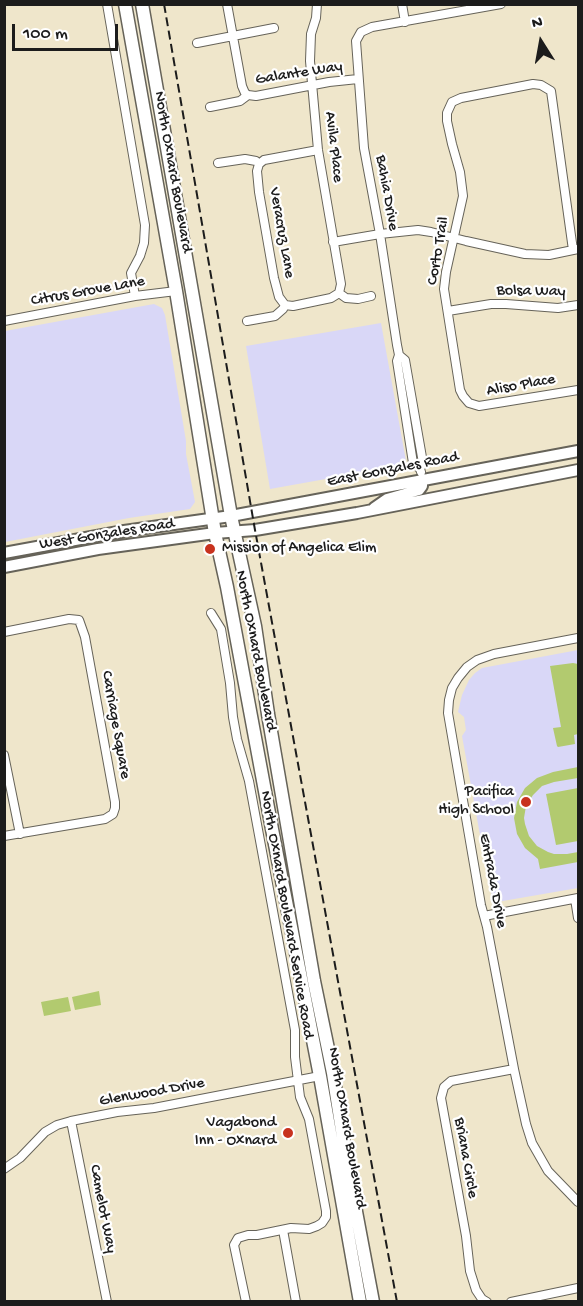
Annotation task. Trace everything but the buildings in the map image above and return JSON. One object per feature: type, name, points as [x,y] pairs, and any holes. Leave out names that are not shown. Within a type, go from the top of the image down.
[{"type":"main road","name":"North Oxnard Boulevard","points":[[125,4],[176,291],[215,533],[320,1076],[360,1302]]},
{"type":"main road","name":"North Oxnard Boulevard","points":[[142,4],[231,516],[255,626],[314,981],[372,1302]]},
{"type":"main road","points":[[185,253],[178,260],[179,280],[176,291],[182,293],[186,307],[196,316]]},
{"type":"main road","name":"East Gonzales Road","points":[[213,518],[421,474],[579,452]]},
{"type":"main road","points":[[215,533],[255,530],[371,510],[579,470]]},
{"type":"main road","points":[[371,510],[387,499],[419,490],[422,486],[421,474]]},
{"type":"main road","name":"West Gonzales Road","points":[[10,552],[124,531],[213,518]]},
{"type":"main road","name":"West Gonzales Road","points":[[4,567],[98,549],[215,533]]},
{"type":"main road","points":[[10,552],[18,565]]},
{"type":"main road","points":[[253,727],[272,737]]},
{"type":"main road","points":[[324,1030],[318,1039],[323,1061],[320,1076],[328,1090],[336,1096]]},
{"type":"street","points":[[107,4],[145,225],[144,243],[131,273],[135,296]]},
{"type":"street","points":[[227,4],[242,86],[248,95]]},
{"type":"street","name":"Avila Place","points":[[318,4],[310,44],[310,61],[318,150],[340,284],[339,293]]},
{"type":"street","points":[[402,4],[405,21],[501,4]]},
{"type":"street","name":"Bahia Drive","points":[[405,21],[372,27],[361,32],[356,41],[356,47],[364,148],[399,355],[397,362],[413,463],[421,474]]},
{"type":"street","points":[[197,42],[274,28]]},
{"type":"street","name":"Galante Way","points":[[210,107],[240,101],[248,95],[256,96],[358,79]]},
{"type":"street","name":"Corto Trail","points":[[469,403],[460,390],[444,289],[444,280],[463,196],[460,172],[447,121],[447,113],[452,102],[461,98],[533,84],[541,85],[550,91],[576,250]]},
{"type":"street","points":[[219,163],[245,159],[256,161],[259,164],[264,160],[318,150]]},
{"type":"street","name":"Veracruz Lane","points":[[259,164],[257,171],[259,192],[274,278],[279,297],[285,304]]},
{"type":"street","points":[[333,242],[418,230],[525,254],[549,255],[576,250]]},
{"type":"street","name":"Citrus Grove Lane","points":[[4,321],[135,296],[176,291]]},
{"type":"street","points":[[247,321],[275,316],[285,304],[292,306],[331,298],[339,293],[346,298],[358,299],[371,296]]},
{"type":"street","name":"Bolsa Way","points":[[448,311],[491,304],[558,308],[579,305]]},
{"type":"street","name":"Bahia Drive","points":[[399,355],[405,360],[423,463],[421,474]]},
{"type":"street","name":"Aliso Place","points":[[469,403],[485,406],[579,390]]},
{"type":"street","points":[[402,392],[406,396],[414,433],[418,435]]},
{"type":"street","name":"North Oxnard Boulevard Service Road","points":[[211,613],[221,629],[230,683],[232,717],[239,752],[249,781],[296,1030],[295,1057],[300,1097],[309,1119],[326,1211],[326,1217],[317,1226],[283,1230]]},
{"type":"street","name":"Carriage Square","points":[[4,632],[79,620],[85,638],[115,802],[113,814],[105,819],[4,836]]},
{"type":"street","name":"Entrada Drive","points":[[579,638],[494,654],[477,660],[458,678],[448,700],[449,726],[484,916],[514,1069],[532,1143],[548,1172],[579,1202]]},
{"type":"street","points":[[4,755],[20,834]]},
{"type":"street","points":[[484,916],[577,899],[579,918]]},
{"type":"street","name":"Briana Circle","points":[[487,1302],[476,1290],[470,1271],[466,1236],[441,1098],[444,1087],[451,1081],[514,1069]]},
{"type":"street","name":"Glenwood Drive","points":[[4,1169],[20,1158],[45,1132],[57,1125],[320,1076]]},
{"type":"street","name":"Camelot Way","points":[[71,1121],[107,1302]]},
{"type":"street","points":[[246,1302],[234,1245],[238,1238],[243,1236],[283,1230],[296,1302]]},
{"type":"street","points":[[512,1302],[579,1288]]},
{"type":"shaded area","points":[[154,304],[162,308],[165,315],[195,502],[190,509],[129,518],[5,542],[5,331]]},
{"type":"shaded area","points":[[381,323],[406,461],[404,465],[270,489],[246,346]]},
{"type":"shaded area","name":"Pacifica High School","points":[[578,650],[578,888],[497,902],[493,899],[491,892],[493,887],[491,871],[486,868],[462,736],[466,730],[464,717],[458,712],[462,695],[469,680],[482,668]]},
{"type":"green space","points":[[578,664],[578,734],[574,735],[575,744],[558,747],[553,728],[561,727],[550,666]]},
{"type":"green space","points":[[578,767],[578,778],[542,786],[526,806],[525,824],[529,836],[537,846],[554,854],[578,852],[578,862],[540,869],[538,859],[525,848],[517,834],[514,818],[517,802],[525,788],[537,778]]},
{"type":"green space","points":[[578,788],[578,841],[556,845],[546,794]]},
{"type":"green space","points":[[99,991],[101,1005],[75,1010],[72,997]]},
{"type":"green space","points":[[68,997],[71,1011],[44,1016],[41,1002]]},
{"type":"railway","points":[[164,4],[255,530],[397,1302]]},
{"type":"place","name":"Mission of Angelica Elim","points":[[210,549]]},
{"type":"place","name":"Pacifica High School","points":[[526,802]]},
{"type":"place","name":"Vagabond Inn - Oxnard","points":[[288,1133]]}]
